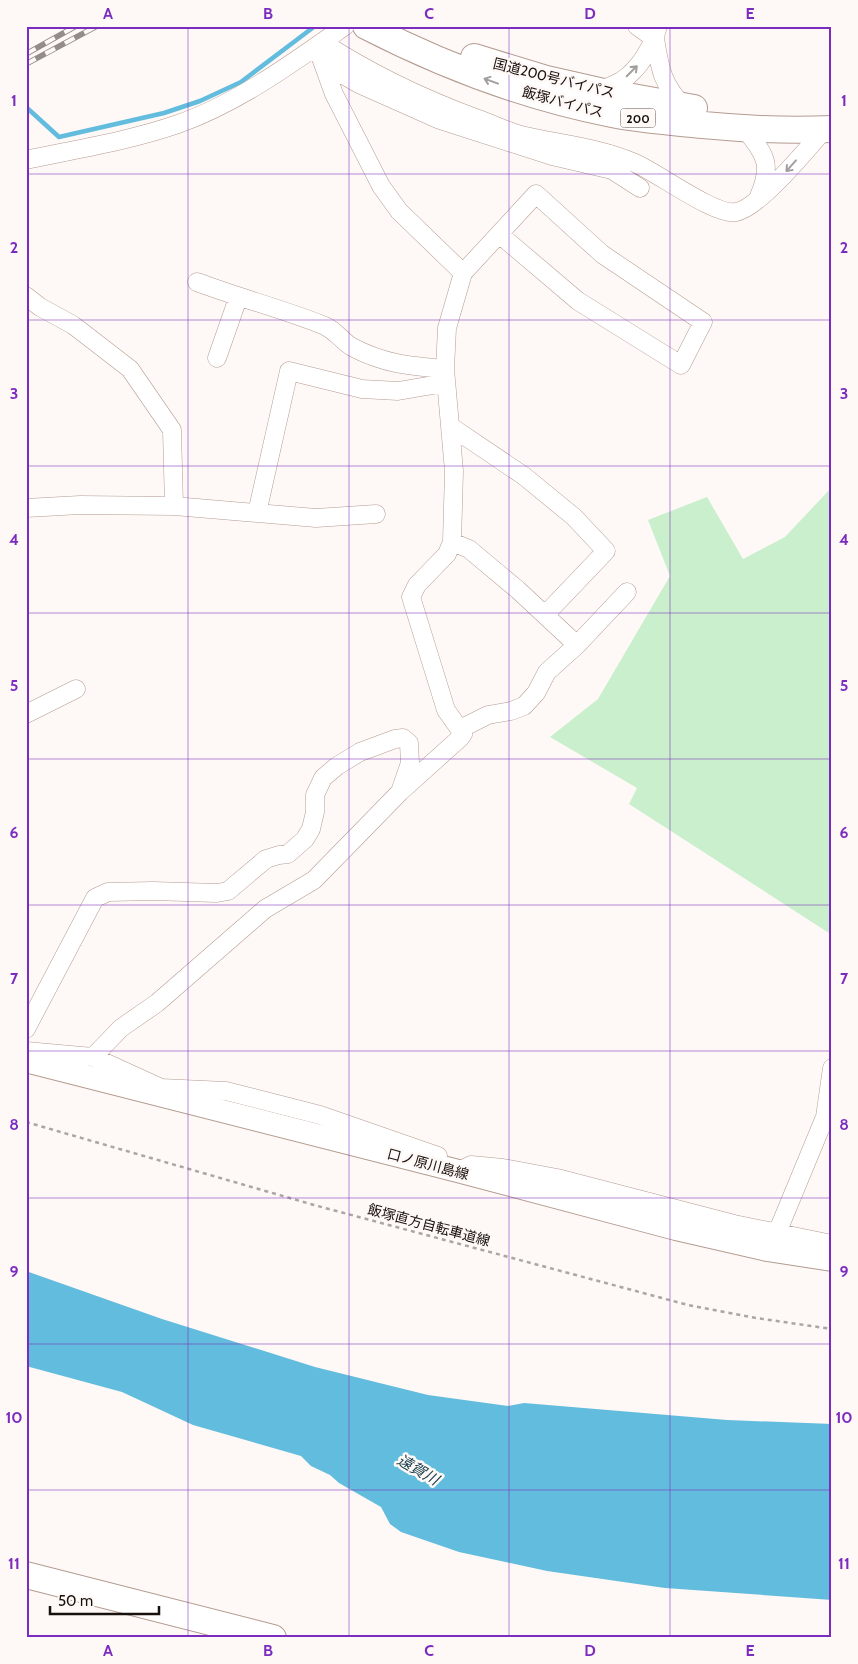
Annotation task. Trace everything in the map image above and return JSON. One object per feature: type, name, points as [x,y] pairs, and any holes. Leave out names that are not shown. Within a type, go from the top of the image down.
[{"type":"highway","name":"飯塚バイパス","points":[[366,26],[461,61],[544,98],[613,115],[745,129],[829,124]]},
{"type":"highway","name":"国道200号バイパス","points":[[402,26],[461,61],[598,91],[684,107],[749,112],[829,124]]},
{"type":"highway","points":[[26,1575],[273,1638]]},
{"type":"main road","name":"口ノ原川島線","points":[[26,1061],[100,1081],[160,1091],[676,1229],[767,1250],[832,1260]]},
{"type":"street","points":[[26,160],[126,139],[178,124],[221,106],[319,49],[346,26]]},
{"type":"street","points":[[638,26],[656,33]]},
{"type":"street","points":[[598,91],[621,81],[634,71],[656,33]]},
{"type":"street","points":[[656,33],[662,75],[672,95],[684,107]]},
{"type":"street","points":[[319,49],[336,71],[359,84],[440,120],[552,156],[612,170],[640,188]]},
{"type":"street","points":[[319,49],[454,110],[519,134],[600,152],[636,163],[714,208],[736,212],[757,201],[829,124]]},
{"type":"street","points":[[319,49],[334,94],[381,186],[398,211],[463,273]]},
{"type":"street","points":[[745,129],[760,148],[766,163],[766,179],[757,201]]},
{"type":"street","points":[[93,1057],[121,1028],[157,1002],[265,909],[314,880],[400,792],[463,734],[446,710],[411,597],[417,585],[447,554],[452,542],[454,471],[445,376],[447,328],[463,273],[499,234],[536,194],[602,254],[703,322],[681,365],[578,301],[499,234]]},
{"type":"street","points":[[197,282],[238,298],[298,316],[328,328],[349,345],[372,358],[445,376]]},
{"type":"street","points":[[26,296],[40,307],[73,325],[130,368],[172,430],[174,506]]},
{"type":"street","points":[[217,358],[238,298]]},
{"type":"street","points":[[257,513],[289,371],[362,389],[398,391],[445,376]]},
{"type":"street","points":[[450,426],[524,476],[574,517],[606,551],[545,615]]},
{"type":"street","points":[[26,508],[80,505],[174,506],[316,518],[376,514]]},
{"type":"street","points":[[452,542],[469,549],[518,590],[577,645]]},
{"type":"street","points":[[460,729],[488,714],[510,712],[524,706],[536,693],[548,672],[577,645],[627,592]]},
{"type":"street","points":[[26,714],[76,689]]},
{"type":"street","points":[[26,1029],[95,898],[108,892],[217,893],[228,891],[266,860],[288,854],[305,840],[311,829],[315,812],[315,795],[323,778],[337,766],[360,752],[403,738],[409,743],[410,763],[400,792]]},
{"type":"street","points":[[26,1051],[93,1057],[160,1091]]},
{"type":"street","points":[[777,1233],[825,1116],[832,1068]]},
{"type":"street","points":[[458,1171],[471,1165],[548,1176],[734,1224],[832,1244]]},
{"type":"path","name":"飯塚直方自転車道線","points":[[26,1122],[314,1204],[688,1305],[756,1318],[832,1329]]},
{"type":"green space","points":[[832,487],[832,935],[629,804],[637,788],[550,737],[598,699],[670,576],[648,520],[707,497],[743,559],[785,537]]},
{"type":"water","name":"遠賀川","points":[[26,1271],[162,1319],[315,1367],[428,1395],[508,1406],[524,1403],[727,1420],[832,1424],[832,1600],[665,1588],[547,1571],[459,1552],[401,1532],[390,1524],[381,1507],[339,1483],[330,1475],[311,1466],[301,1456],[193,1425],[122,1392],[26,1366]]},
{"type":"waterway","points":[[26,107],[59,137],[164,113],[200,101],[241,82],[315,26]]},
{"type":"railway","points":[[26,54],[76,26]]},
{"type":"railway","points":[[26,64],[97,26]]}]
